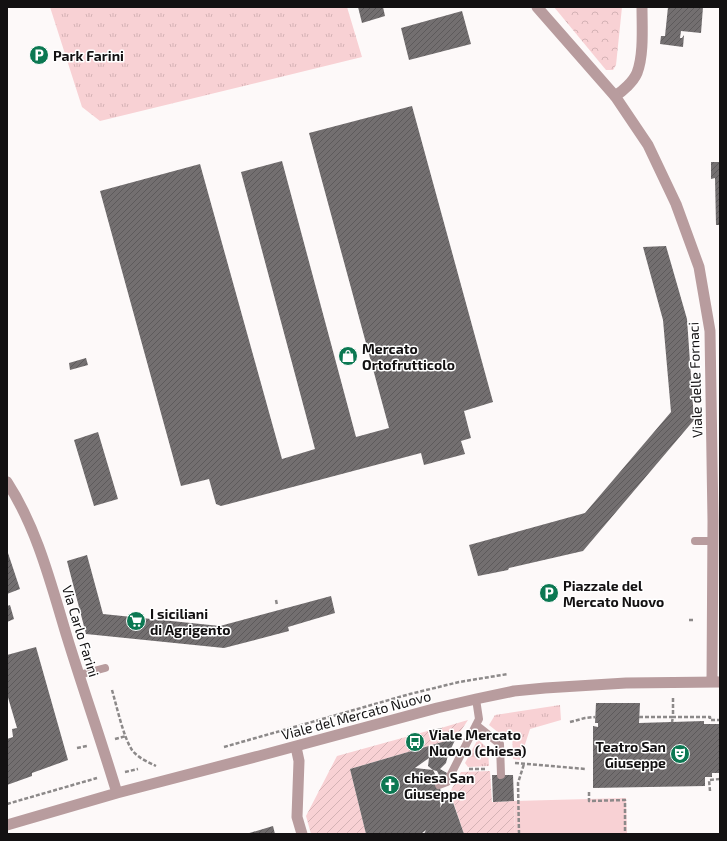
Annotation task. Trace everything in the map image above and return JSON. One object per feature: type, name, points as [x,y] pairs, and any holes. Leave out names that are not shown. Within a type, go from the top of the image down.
[{"type":"street","name":"Viale delle Fornaci","points":[[537,7],[615,96],[648,145],[676,204],[699,267],[710,331],[716,682]]},
{"type":"street","points":[[615,96],[624,90],[637,74],[641,56],[642,7]]},
{"type":"street","name":"Via Carlo Farini","points":[[7,482],[13,491],[30,527],[44,564],[117,792]]},
{"type":"street","name":"Viale del Mercato Nuovo","points":[[7,825],[117,792],[476,699],[545,688],[626,683],[716,682]]},
{"type":"street","points":[[296,746],[299,761],[297,816],[302,834]]},
{"type":"lane","points":[[695,541],[713,541]]},
{"type":"lane","points":[[79,675],[105,668]]},
{"type":"lane","points":[[439,785],[447,782],[479,719],[476,699]]},
{"type":"lane","points":[[476,725],[500,744],[501,768]]},
{"type":"path","points":[[276,600],[277,606]]},
{"type":"path","points":[[689,620],[695,620]]},
{"type":"path","points":[[220,748],[459,682],[512,674]]},
{"type":"path","points":[[112,690],[132,751],[140,758],[156,766],[163,764]]},
{"type":"path","points":[[672,722],[673,698]]},
{"type":"path","points":[[570,722],[595,717]]},
{"type":"path","points":[[639,718],[710,717],[710,720],[720,720]]},
{"type":"path","points":[[455,766],[462,770],[501,768],[524,764],[586,769]]},
{"type":"path","points":[[519,834],[518,783],[524,764]]},
{"type":"path","points":[[710,791],[709,780],[720,779]]},
{"type":"path","points":[[7,804],[83,782]]},
{"type":"path","points":[[590,792],[589,801],[625,800],[625,834]]},
{"type":"green space","points":[[50,7],[347,7],[362,57],[100,121],[82,107]]},
{"type":"green space","points":[[554,7],[622,7],[616,65],[613,70],[606,70]]},
{"type":"green space","points":[[560,705],[561,720],[530,729],[520,760],[513,759],[512,731],[499,733],[489,725],[495,715]]},
{"type":"green space","points":[[468,720],[456,738],[350,769],[366,834],[311,834],[306,816],[337,756],[431,730],[433,735],[442,732],[441,728]]},
{"type":"green space","points":[[478,739],[488,749],[489,766],[468,767],[465,763]]},
{"type":"green space","points":[[490,771],[492,802],[514,801],[515,834],[464,834],[450,792],[461,772]]},
{"type":"green space","points":[[626,798],[627,834],[515,834],[514,801]]},
{"type":"building","points":[[358,7],[383,7],[385,16],[362,23]]},
{"type":"building","points":[[668,7],[703,7],[701,33],[681,31],[680,38],[684,35],[683,47],[660,44],[661,36],[665,36]]},
{"type":"building","points":[[462,11],[471,44],[409,60],[401,28]]},
{"type":"building","points":[[412,106],[493,402],[464,411],[471,438],[461,441],[465,454],[424,465],[421,453],[221,506],[216,504],[209,479],[181,486],[100,191],[200,164],[282,459],[315,449],[241,172],[282,161],[356,437],[389,428],[309,133]]},
{"type":"building","points":[[711,162],[720,162],[720,225],[716,225],[715,178],[711,179]]},
{"type":"building","points":[[666,246],[687,319],[694,420],[583,551],[478,576],[469,545],[585,513],[671,412],[663,320],[643,247]]},
{"type":"building","points":[[86,358],[88,365],[70,370],[69,363]]},
{"type":"building","points":[[98,432],[118,499],[94,506],[74,440]]},
{"type":"building","points":[[7,550],[20,589],[7,594]]},
{"type":"building","points":[[87,555],[103,614],[220,626],[331,596],[335,613],[288,627],[289,631],[224,648],[86,634],[67,561]]},
{"type":"building","points":[[10,605],[14,619],[7,622],[7,606]]},
{"type":"building","points":[[36,647],[68,760],[32,773],[32,776],[7,785],[7,739],[13,737],[12,729],[17,728],[7,694],[7,655]]},
{"type":"building","points":[[596,703],[640,703],[639,723],[704,721],[704,724],[720,724],[720,773],[712,773],[712,777],[705,777],[705,786],[593,788],[593,726],[598,727],[598,723],[595,723]]},
{"type":"building","points":[[441,728],[442,732],[433,735],[431,730]]},
{"type":"building","points":[[456,738],[446,763],[440,769],[447,773],[446,777],[442,778],[437,771],[433,770],[442,795],[440,808],[449,791],[464,834],[424,834],[426,830],[421,834],[366,834],[350,769]],"holes":[[[429,758],[428,766],[433,770],[415,768]]]},
{"type":"building","points":[[492,775],[513,775],[514,801],[493,802]]},
{"type":"building","points":[[273,826],[275,834],[246,834]]},
{"type":"place","name":"Park Farini","points":[[39,55]]},
{"type":"place","name":"Mercato Ortofrutticolo","points":[[348,356]]},
{"type":"place","name":"Piazzale del Mercato Nuovo","points":[[549,593]]},
{"type":"place","name":"I siciliani di Agrigento","points":[[136,621]]},
{"type":"place","name":"Viale Mercato Nuovo (chiesa)","points":[[415,742]]},
{"type":"place","name":"Teatro San Giuseppe","points":[[680,754]]},
{"type":"place","name":"chiesa San Giuseppe","points":[[390,785]]}]
